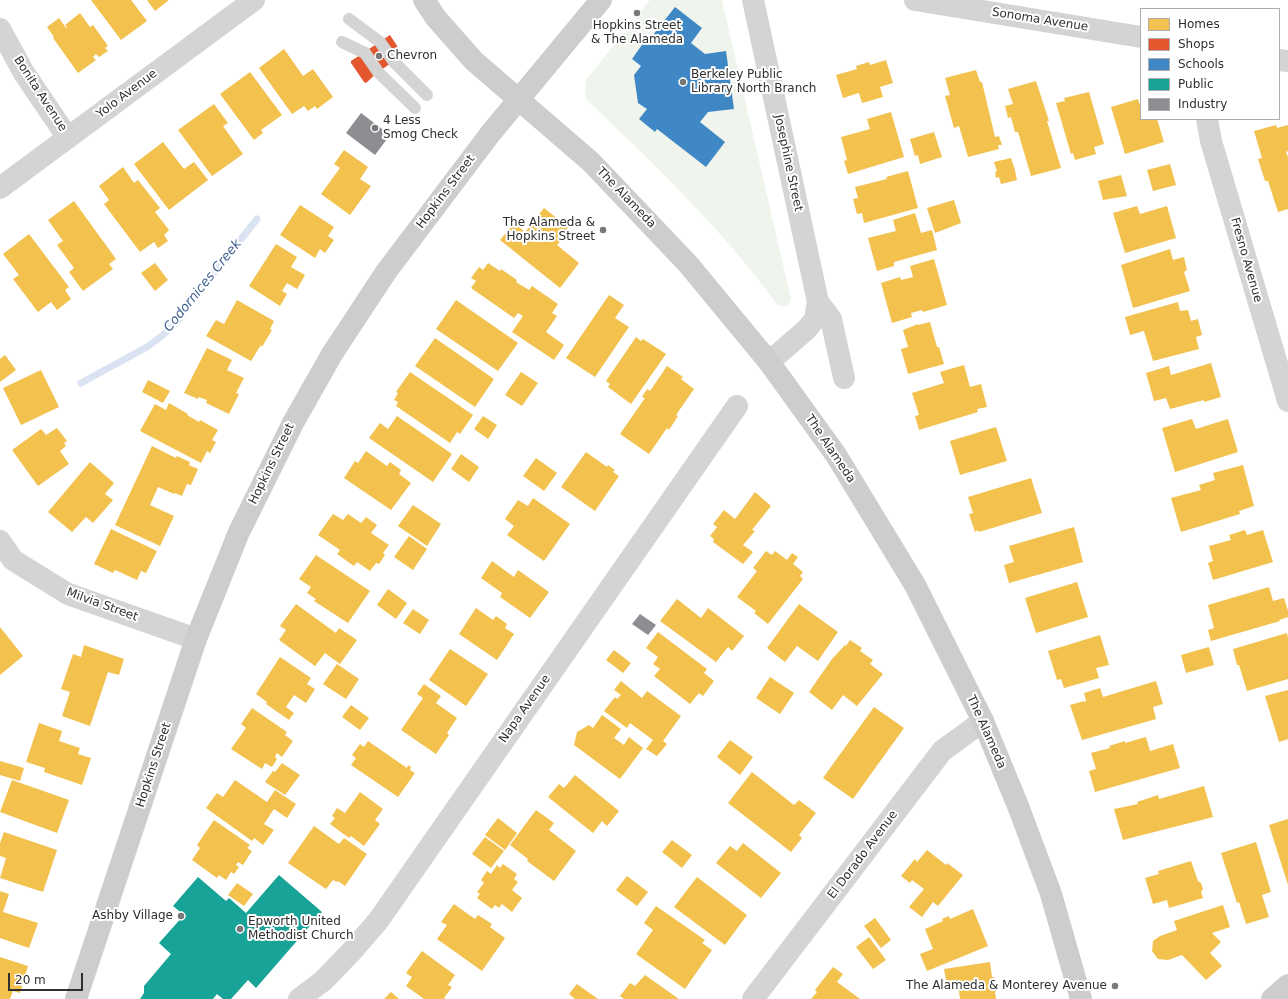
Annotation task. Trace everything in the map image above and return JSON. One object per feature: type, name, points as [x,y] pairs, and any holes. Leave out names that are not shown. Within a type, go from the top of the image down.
[{"type":"street","name":"Yolo Avenue","points":[[0,188],[254,0]]},
{"type":"street","name":"The Alameda","points":[[424,0],[436,18],[474,61],[591,162],[688,264],[769,362],[836,455],[915,585],[983,720],[1018,806],[1051,894],[1080,999]]},
{"type":"street","name":"Hopkins Street","points":[[76,999],[196,639],[239,532],[293,423],[332,354],[386,272],[490,134],[601,0]]},
{"type":"street","name":"Josephine Street","points":[[753,0],[818,302],[815,319],[807,329],[769,362]]},
{"type":"street","name":"Sonoma Avenue","points":[[915,0],[1140,37]]},
{"type":"street","name":"Bonita Avenue","points":[[0,29],[24,73],[68,138]]},
{"type":"street","name":"Fresno Avenue","points":[[1207,120],[1211,141],[1288,401]]},
{"type":"street","name":"Josephine Street","points":[[818,302],[831,319],[844,378]]},
{"type":"street","name":"Napa Avenue","points":[[299,999],[323,981],[378,921],[737,406]]},
{"type":"street","name":"Milvia Street","points":[[0,541],[13,560],[68,594],[196,639]]},
{"type":"street","name":"El Dorado Avenue","points":[[753,999],[942,751],[983,720]]},
{"type":"street","points":[[1272,999],[1288,985]]},
{"type":"lane","points":[[349,19],[380,42],[394,62],[427,95]]},
{"type":"lane","points":[[342,42],[365,53],[378,72],[415,108]]},
{"type":"shaded area","points":[[650,0],[722,0],[791,299],[788,306],[778,306],[734,250],[687,198],[586,99],[586,80]]},
{"type":"building: Homes","points":[[91,0],[131,0],[147,21],[121,40]]},
{"type":"building: Homes","points":[[147,0],[169,0],[155,11]]},
{"type":"building: Homes","points":[[80,13],[90,27],[93,25],[108,46],[105,48],[108,51],[99,57],[96,54],[93,57],[96,60],[78,73],[47,27],[59,18],[66,28],[67,27],[65,25]]},
{"type":"building: Homes","points":[[284,49],[303,76],[313,69],[333,97],[317,109],[315,106],[308,111],[304,106],[292,114],[259,68]]},
{"type":"building: Homes","points":[[886,60],[893,83],[880,87],[883,97],[862,103],[859,93],[843,98],[836,75],[857,69],[856,66],[869,62],[870,65]]},
{"type":"building: Homes","points":[[976,70],[980,82],[982,82],[995,137],[999,136],[1002,145],[998,145],[999,149],[968,157],[959,126],[954,128],[945,96],[950,95],[945,78]]},
{"type":"building: Homes","points":[[250,72],[282,115],[261,130],[263,133],[254,140],[220,94]]},
{"type":"building: Homes","points":[[1036,81],[1049,121],[1047,121],[1061,168],[1031,176],[1018,132],[1015,132],[1011,117],[1008,118],[1005,106],[1013,104],[1008,89]]},
{"type":"building: Homes","points":[[1089,92],[1104,144],[1094,147],[1096,154],[1075,160],[1073,153],[1071,154],[1056,103],[1065,101],[1064,98]]},
{"type":"building: Homes","points":[[1138,99],[1140,106],[1140,120],[1157,120],[1164,142],[1125,154],[1111,107]]},
{"type":"building: Homes","points":[[214,104],[228,123],[223,126],[243,154],[212,176],[178,130]]},
{"type":"building: Homes","points":[[891,112],[904,157],[848,174],[844,161],[847,160],[841,137],[870,129],[867,119]]},
{"type":"building: Homes","points":[[1276,125],[1277,128],[1288,125],[1288,151],[1286,152],[1288,157],[1288,209],[1278,212],[1268,181],[1265,181],[1258,159],[1262,158],[1254,131]]},
{"type":"building: Homes","points":[[934,132],[942,157],[920,164],[918,155],[915,156],[910,139]]},
{"type":"building: Homes","points":[[163,142],[184,169],[194,162],[208,180],[169,210],[134,164]]},
{"type":"building: Homes","points":[[344,150],[368,167],[360,179],[371,186],[350,215],[321,194],[340,168],[334,164]]},
{"type":"building: Homes","points":[[1011,158],[1017,180],[1001,184],[999,177],[996,178],[995,172],[997,171],[994,162]]},
{"type":"building: Homes","points":[[1170,164],[1176,185],[1153,191],[1147,170]]},
{"type":"building: Homes","points":[[123,167],[134,183],[138,180],[160,208],[155,212],[169,230],[164,235],[168,241],[158,248],[154,242],[140,252],[104,204],[109,200],[99,186]]},
{"type":"building: Homes","points":[[908,171],[918,208],[864,223],[862,213],[857,214],[853,199],[858,198],[855,187],[887,179],[886,177]]},
{"type":"building: Homes","points":[[1121,175],[1127,196],[1103,200],[1098,181]]},
{"type":"building: Homes","points":[[954,200],[961,223],[935,233],[927,208]]},
{"type":"building: Homes","points":[[74,201],[116,259],[109,264],[113,269],[83,291],[69,272],[74,268],[57,245],[63,241],[48,220]]},
{"type":"building: Homes","points":[[300,205],[334,227],[328,236],[334,240],[325,253],[320,249],[315,258],[280,235]]},
{"type":"building: Homes","points":[[1137,206],[1140,214],[1167,206],[1176,238],[1125,253],[1113,213]]},
{"type":"building: Homes","points":[[544,208],[568,227],[562,236],[564,237],[557,245],[579,263],[560,288],[500,240],[514,223],[525,232]]},
{"type":"building: Homes","points":[[915,213],[921,233],[932,230],[937,250],[894,262],[894,266],[877,271],[868,238],[896,231],[893,220]]},
{"type":"building: Homes","points":[[29,234],[69,287],[65,290],[71,299],[57,310],[51,302],[38,312],[13,279],[19,275],[3,254]]},
{"type":"building: Homes","points":[[276,244],[297,257],[291,267],[305,275],[297,289],[287,283],[282,291],[287,294],[280,306],[249,286]]},
{"type":"building: Homes","points":[[1170,249],[1173,260],[1184,257],[1187,270],[1184,272],[1190,291],[1133,308],[1121,265]]},
{"type":"building: Homes","points":[[934,259],[947,305],[923,312],[922,310],[911,313],[912,317],[892,323],[881,283],[900,277],[901,280],[913,277],[910,266]]},
{"type":"building: Homes","points":[[155,263],[168,280],[155,291],[141,273]]},
{"type":"building: Homes","points":[[488,263],[500,271],[501,269],[517,280],[516,282],[529,290],[532,286],[558,304],[552,313],[557,316],[546,332],[564,345],[554,360],[512,332],[523,316],[518,313],[514,318],[471,288],[476,281],[471,278],[479,267],[483,270]]},
{"type":"building: Homes","points":[[609,295],[624,305],[615,318],[629,327],[595,377],[566,358]]},
{"type":"building: Homes","points":[[237,300],[274,321],[270,329],[272,330],[262,347],[261,345],[251,361],[206,336],[216,320],[224,324]]},
{"type":"building: Homes","points":[[456,300],[518,343],[498,371],[436,329]]},
{"type":"building: Homes","points":[[1178,302],[1180,311],[1188,310],[1191,321],[1198,319],[1202,335],[1196,337],[1199,349],[1153,361],[1144,331],[1130,335],[1125,317]]},
{"type":"building: Homes","points":[[930,322],[937,347],[939,347],[944,364],[908,374],[901,349],[908,347],[903,330],[918,324]]},
{"type":"building: Homes","points":[[636,337],[641,341],[643,339],[666,354],[631,404],[608,387],[610,384],[606,381]]},
{"type":"building: Homes","points":[[435,338],[494,379],[475,407],[415,366]]},
{"type":"building: Homes","points":[[207,348],[232,360],[227,370],[244,378],[236,393],[239,394],[229,414],[206,403],[207,400],[199,397],[198,399],[184,393]]},
{"type":"building: Homes","points":[[5,355],[16,370],[0,382],[0,359]]},
{"type":"building: Homes","points":[[1211,363],[1221,397],[1170,409],[1166,398],[1154,401],[1146,373],[1169,366],[1171,375]]},
{"type":"building: Homes","points":[[964,365],[970,387],[981,384],[987,407],[977,409],[978,412],[919,430],[915,416],[919,415],[912,393],[944,383],[940,372]]},
{"type":"building: Homes","points":[[667,366],[683,377],[681,379],[694,389],[676,415],[678,416],[669,430],[667,428],[649,454],[620,434],[645,398],[642,397],[647,389],[650,391]]},
{"type":"building: Homes","points":[[41,370],[59,407],[21,425],[3,388]]},
{"type":"building: Homes","points":[[410,372],[473,415],[460,434],[457,432],[450,443],[396,406],[398,402],[394,400],[398,393],[396,392]]},
{"type":"building: Homes","points":[[521,372],[538,383],[522,406],[505,395]]},
{"type":"building: Homes","points":[[148,380],[170,391],[163,403],[142,392]]},
{"type":"building: Homes","points":[[169,403],[199,422],[200,420],[218,430],[212,440],[216,442],[210,453],[207,451],[201,463],[140,431],[155,404],[166,410]]},
{"type":"building: Homes","points":[[397,416],[452,454],[433,482],[369,438],[380,423],[388,429]]},
{"type":"building: Homes","points":[[483,416],[497,425],[488,439],[474,429]]},
{"type":"building: Homes","points":[[1192,419],[1196,429],[1228,419],[1238,452],[1175,472],[1162,428]]},
{"type":"building: Homes","points":[[996,427],[1007,461],[960,475],[950,441]]},
{"type":"building: Homes","points":[[57,428],[67,441],[64,443],[66,446],[60,451],[69,464],[38,486],[12,450],[41,429],[46,435]]},
{"type":"building: Homes","points":[[152,446],[176,458],[177,456],[190,462],[189,465],[198,469],[191,485],[187,484],[182,496],[158,487],[150,505],[174,516],[160,546],[115,525]]},
{"type":"building: Homes","points":[[366,451],[387,466],[390,462],[401,470],[399,474],[411,483],[391,510],[344,478],[355,461],[358,463]]},
{"type":"building: Homes","points":[[586,452],[607,467],[608,465],[615,470],[613,472],[619,476],[595,511],[561,487]]},
{"type":"building: Homes","points":[[461,454],[479,467],[469,482],[451,469]]},
{"type":"building: Homes","points":[[536,458],[557,473],[544,491],[523,476]]},
{"type":"building: Homes","points":[[90,462],[114,483],[105,494],[113,500],[93,523],[86,517],[72,532],[48,512]]},
{"type":"building: Homes","points":[[1243,465],[1254,506],[1239,511],[1240,514],[1181,532],[1171,498],[1201,490],[1199,485],[1215,480],[1213,473]]},
{"type":"building: Homes","points":[[1031,478],[1042,513],[975,532],[969,514],[973,513],[968,497]]},
{"type":"building: Homes","points":[[755,492],[771,506],[752,530],[755,531],[743,545],[753,552],[743,564],[713,542],[714,539],[710,536],[717,527],[713,524],[724,510],[735,519]]},
{"type":"building: Homes","points":[[533,498],[570,524],[544,561],[507,535],[514,526],[505,519],[518,500],[528,506]]},
{"type":"building: Homes","points":[[413,505],[441,524],[427,546],[398,526]]},
{"type":"building: Homes","points":[[333,514],[343,520],[348,514],[361,523],[366,517],[377,525],[371,533],[389,545],[383,553],[385,555],[379,564],[376,563],[370,571],[357,562],[354,566],[337,554],[340,550],[318,535]]},
{"type":"building: Homes","points":[[1074,527],[1083,562],[1009,583],[1004,565],[1014,562],[1009,546]]},
{"type":"building: Homes","points":[[111,529],[157,551],[146,573],[141,571],[137,580],[115,570],[113,573],[94,564]]},
{"type":"building: Homes","points":[[1245,530],[1247,535],[1263,530],[1273,562],[1213,580],[1208,563],[1213,561],[1209,546],[1231,540],[1229,535]]},
{"type":"building: Homes","points":[[409,536],[427,549],[413,570],[394,557]]},
{"type":"building: Homes","points":[[766,551],[772,555],[775,551],[787,560],[792,553],[798,557],[793,564],[803,572],[800,576],[803,579],[768,624],[754,613],[756,611],[737,597],[757,571],[753,568]]},
{"type":"building: Homes","points":[[316,555],[370,591],[348,623],[314,601],[316,599],[307,593],[311,587],[299,579]]},
{"type":"building: Homes","points":[[492,561],[514,577],[518,570],[549,592],[530,618],[500,597],[502,593],[481,578]]},
{"type":"building: Homes","points":[[1077,582],[1088,617],[1036,633],[1025,598]]},
{"type":"building: Homes","points":[[1269,587],[1273,601],[1284,598],[1288,611],[1288,617],[1279,620],[1280,621],[1211,641],[1208,630],[1214,628],[1208,605]]},
{"type":"building: Homes","points":[[388,589],[407,603],[396,619],[377,605]]},
{"type":"building: Homes","points":[[677,599],[701,618],[708,608],[744,636],[732,651],[728,647],[716,662],[660,621]]},
{"type":"building: Homes","points":[[296,604],[336,633],[339,628],[357,640],[340,664],[325,653],[315,666],[279,640],[286,630],[280,626]]},
{"type":"building: Homes","points":[[799,604],[838,632],[818,661],[797,646],[785,662],[767,648]]},
{"type":"building: Homes","points":[[476,608],[493,620],[496,616],[507,624],[505,628],[514,634],[497,660],[459,634]]},
{"type":"building: Homes","points":[[413,609],[429,620],[420,634],[403,623]]},
{"type":"building: Homes","points":[[0,627],[23,656],[0,675]]},
{"type":"building: Homes","points":[[658,632],[707,669],[704,673],[714,681],[703,696],[699,693],[690,704],[654,676],[660,669],[653,664],[658,657],[646,648]]},
{"type":"building: Homes","points":[[1287,633],[1288,679],[1247,691],[1239,665],[1237,665],[1233,649]]},
{"type":"building: Homes","points":[[1100,635],[1109,665],[1096,668],[1099,678],[1064,688],[1061,679],[1057,680],[1048,651]]},
{"type":"building: Homes","points":[[850,640],[862,648],[860,651],[873,660],[870,664],[883,674],[857,706],[843,695],[832,710],[809,692],[832,659],[845,645],[846,646]]},
{"type":"building: Homes","points":[[84,645],[124,659],[119,675],[108,672],[90,726],[62,716],[70,692],[61,689],[73,654],[81,657]]},
{"type":"building: Homes","points":[[1209,647],[1214,665],[1186,673],[1181,655]]},
{"type":"building: Homes","points":[[450,649],[488,674],[466,706],[429,680]]},
{"type":"building: Homes","points":[[614,650],[631,663],[623,673],[606,660]]},
{"type":"building: Homes","points":[[280,657],[311,678],[307,684],[315,689],[306,703],[294,695],[286,707],[294,713],[289,720],[266,704],[267,702],[256,694]]},
{"type":"building: Homes","points":[[337,664],[359,679],[346,699],[323,684]]},
{"type":"building: Homes","points":[[770,677],[794,693],[780,714],[756,698]]},
{"type":"building: Homes","points":[[621,681],[642,698],[647,691],[681,716],[663,741],[667,744],[657,756],[646,749],[653,740],[630,723],[627,728],[604,711],[615,697],[617,699],[621,695],[614,690]]},
{"type":"building: Homes","points":[[1156,681],[1163,704],[1153,707],[1156,719],[1082,740],[1070,705],[1086,701],[1084,693],[1100,688],[1103,697]]},
{"type":"building: Homes","points":[[424,684],[441,696],[436,703],[457,718],[447,733],[449,735],[436,754],[401,730],[423,698],[417,694]]},
{"type":"building: Homes","points":[[1288,690],[1288,739],[1279,742],[1265,696]]},
{"type":"building: Homes","points":[[351,705],[369,718],[360,730],[342,717]]},
{"type":"building: Homes","points":[[874,707],[904,728],[853,799],[823,778]]},
{"type":"building: Homes","points":[[252,708],[287,732],[285,735],[293,741],[282,757],[277,753],[275,757],[277,759],[272,767],[265,763],[262,769],[231,749],[246,728],[241,724]]},
{"type":"building: Homes","points":[[602,715],[621,729],[614,738],[624,745],[629,737],[643,748],[620,779],[574,745],[577,732],[589,725],[593,728]]},
{"type":"building: Homes","points":[[39,723],[62,731],[59,741],[80,748],[78,754],[91,758],[82,785],[44,772],[45,768],[26,762]]},
{"type":"building: Homes","points":[[1146,737],[1150,751],[1173,744],[1180,768],[1095,792],[1089,771],[1096,769],[1091,753],[1110,748],[1109,746],[1125,741],[1125,743]]},
{"type":"building: Homes","points":[[730,740],[753,757],[740,775],[717,757]]},
{"type":"building: Homes","points":[[368,741],[407,768],[408,765],[411,767],[410,770],[415,773],[398,797],[351,765],[356,758],[352,755],[360,744],[364,747]]},
{"type":"building: Homes","points":[[0,761],[24,768],[20,781],[0,775]]},
{"type":"building: Homes","points":[[282,763],[300,775],[285,795],[265,782],[273,771],[275,772]]},
{"type":"building: Homes","points":[[752,772],[794,805],[799,800],[816,813],[799,835],[802,838],[791,852],[728,803]]},
{"type":"building: Homes","points":[[575,775],[619,811],[607,826],[602,821],[593,833],[548,797],[559,784],[564,788]]},
{"type":"building: Homes","points":[[12,780],[69,800],[57,833],[0,812]]},
{"type":"building: Homes","points":[[235,780],[267,802],[275,790],[296,804],[287,818],[274,809],[264,824],[274,830],[263,845],[254,838],[252,841],[206,808],[217,793],[223,797]]},
{"type":"building: Homes","points":[[1204,786],[1213,817],[1123,840],[1114,809],[1138,804],[1137,802],[1158,795],[1159,799]]},
{"type":"building: Homes","points":[[360,792],[383,809],[375,820],[380,824],[364,846],[351,836],[349,838],[330,824],[335,818],[332,816],[337,808],[345,813]]},
{"type":"building: Homes","points":[[536,810],[554,823],[549,830],[576,851],[554,881],[527,861],[528,859],[510,845]]},
{"type":"building: Homes","points":[[498,818],[517,833],[505,850],[485,835]]},
{"type":"building: Homes","points":[[1288,819],[1288,885],[1269,825]]},
{"type":"building: Homes","points":[[214,820],[250,845],[247,848],[252,851],[243,865],[238,862],[236,865],[239,867],[234,874],[231,872],[226,880],[219,875],[217,878],[192,860],[200,848],[197,845]]},
{"type":"building: Homes","points":[[314,826],[339,844],[344,838],[367,854],[345,886],[338,881],[333,880],[326,889],[288,863]]},
{"type":"building: Homes","points":[[4,832],[57,850],[43,892],[0,878],[6,858],[0,856],[0,843]]},
{"type":"building: Homes","points":[[485,837],[504,851],[491,868],[472,854]]},
{"type":"building: Homes","points":[[672,840],[692,855],[682,868],[662,852]]},
{"type":"building: Homes","points":[[1256,842],[1271,892],[1262,895],[1269,917],[1246,924],[1239,902],[1237,903],[1221,853]]},
{"type":"building: Homes","points":[[743,843],[781,873],[761,898],[716,863],[730,846],[737,851]]},
{"type":"building: Homes","points":[[927,850],[946,865],[947,863],[963,875],[938,906],[933,902],[922,917],[909,907],[924,889],[912,880],[910,883],[901,876],[915,859],[917,862]]},
{"type":"building: Homes","points":[[1191,861],[1198,881],[1201,883],[1203,889],[1201,892],[1203,898],[1169,908],[1167,900],[1153,904],[1145,878],[1159,874],[1158,871]]},
{"type":"building: Homes","points":[[503,864],[517,874],[514,879],[518,882],[512,890],[522,898],[512,912],[502,904],[499,908],[495,905],[492,909],[477,898],[480,894],[477,892],[484,883],[481,880],[487,871],[491,874],[497,865],[500,868]]},
{"type":"building: Homes","points":[[627,876],[648,892],[637,906],[616,890]]},
{"type":"building: Homes","points":[[697,877],[747,915],[725,945],[674,907]]},
{"type":"building: Homes","points":[[237,883],[253,894],[244,906],[228,895]]},
{"type":"building: Homes","points":[[0,891],[9,894],[3,912],[38,923],[29,948],[0,938]]},
{"type":"building: Homes","points":[[454,904],[475,919],[478,915],[492,924],[490,927],[505,938],[482,971],[437,939],[447,925],[441,922]]},
{"type":"building: Homes","points":[[1223,905],[1230,927],[1212,933],[1221,942],[1210,953],[1222,966],[1206,980],[1182,955],[1168,960],[1158,959],[1152,951],[1153,941],[1160,936],[1177,930],[1174,921]]},
{"type":"building: Homes","points":[[656,906],[705,940],[702,943],[712,950],[685,989],[636,954],[653,930],[644,923]]},
{"type":"building: Homes","points":[[973,909],[988,946],[927,971],[920,954],[933,949],[925,929],[943,921],[942,919],[949,916],[950,919]]},
{"type":"building: Homes","points":[[875,918],[891,940],[881,948],[864,926]]},
{"type":"building: Homes","points":[[869,937],[886,960],[873,969],[856,947]]},
{"type":"building: Homes","points":[[422,951],[455,975],[448,985],[452,987],[444,998],[446,999],[424,999],[406,986],[412,977],[406,973]]},
{"type":"building: Homes","points":[[0,957],[28,966],[20,993],[13,991],[10,999],[0,999]]},
{"type":"building: Homes","points":[[990,962],[992,977],[994,977],[996,999],[960,999],[958,983],[947,985],[944,969]]},
{"type":"building: Homes","points":[[833,967],[843,974],[837,982],[860,999],[811,999],[817,992],[815,990]]},
{"type":"building: Homes","points":[[645,975],[679,999],[624,999],[620,996],[630,983],[635,986]]},
{"type":"building: Homes","points":[[577,984],[598,999],[575,999],[569,994]]},
{"type":"building: Homes","points":[[391,992],[399,999],[384,999]]},
{"type":"building: Shops","points":[[390,35],[403,55],[378,72],[366,83],[364,82],[351,61]]},
{"type":"building: Schools","name":"Berkeley Public Library North Branch","points":[[675,7],[702,28],[691,43],[705,54],[726,51],[734,109],[708,112],[700,122],[725,142],[706,167],[657,129],[655,132],[639,119],[647,109],[638,103],[634,75],[641,66],[632,59],[644,42],[646,44]]},
{"type":"building: Public","name":"Epworth United Methodist Church","points":[[279,875],[322,912],[256,988],[248,980],[231,999],[223,999],[217,994],[213,999],[140,999],[144,993],[144,986],[171,954],[159,943],[184,915],[173,906],[198,877],[226,901],[229,898],[246,913]]},
{"type":"building: Industry","points":[[361,113],[390,135],[375,155],[346,133]]},
{"type":"building: Industry","points":[[640,614],[656,625],[648,635],[632,624]]},
{"type":"waterway","name":"Codornices Creek","points":[[81,383],[147,347],[177,322],[197,294],[257,219]]},
{"type":"place","name":"Hopkins Street & The Alameda","points":[[637,13]]},
{"type":"place","name":"Chevron","points":[[379,56]]},
{"type":"place","name":"Berkeley Public Library North Branch","points":[[683,82]]},
{"type":"place","name":"4 Less Smog Check","points":[[375,128]]},
{"type":"place","name":"The Alameda & Hopkins Street","points":[[603,230]]},
{"type":"place","name":"Ashby Village","points":[[181,916]]},
{"type":"place","name":"Epworth United Methodist Church","points":[[240,929]]},
{"type":"place","name":"The Alameda & Monterey Avenue","points":[[1115,986]]}]
